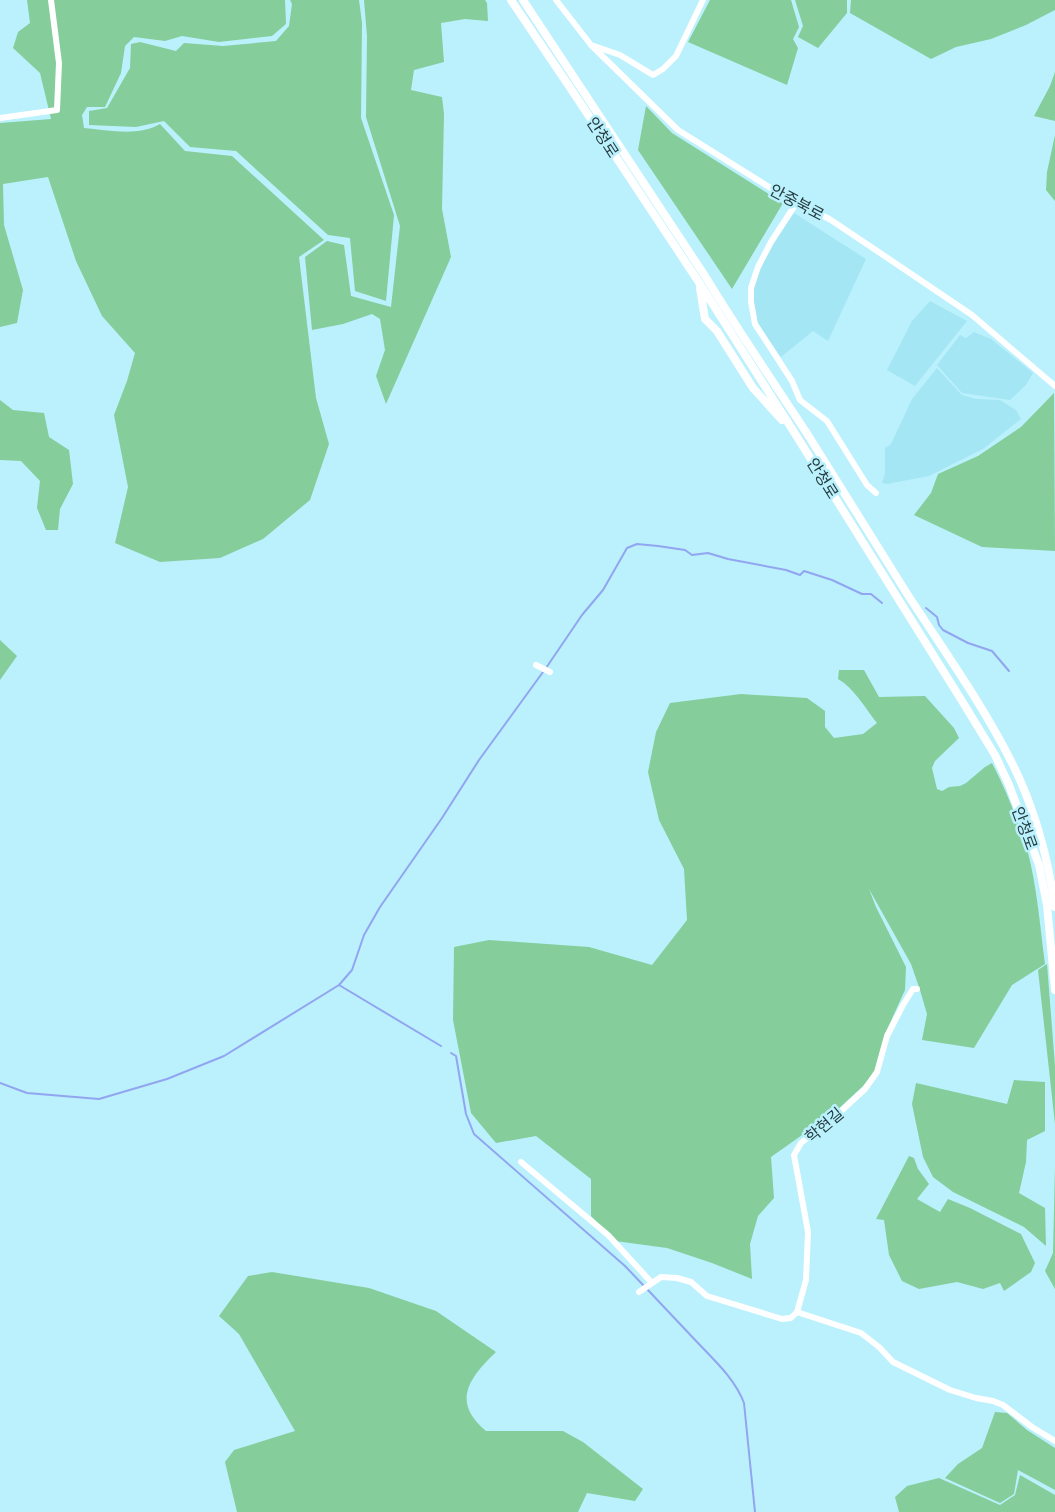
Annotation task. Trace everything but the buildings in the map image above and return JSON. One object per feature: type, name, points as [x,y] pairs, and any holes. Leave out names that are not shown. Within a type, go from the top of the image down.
[{"type":"street","points":[[0,118],[58,110],[59,63],[51,0]]},
{"type":"street","name":"안청로","points":[[511,0],[700,284],[994,755],[1009,784],[1039,864],[1047,905],[1055,990]]},
{"type":"street","name":"안청로","points":[[523,0],[699,268],[972,692],[1012,764],[1031,809],[1044,850],[1055,907]]},
{"type":"street","name":"안중북로","points":[[556,0],[591,45],[678,130],[769,188],[831,220],[972,315],[1055,386]]},
{"type":"street","points":[[591,45],[620,55],[653,75],[663,69],[676,56],[702,0]]},
{"type":"street","points":[[797,202],[771,242],[750,288],[755,324],[792,381],[800,400],[828,421],[867,485],[876,493]]},
{"type":"street","points":[[700,284],[705,319],[717,331],[753,388],[794,432]]},
{"type":"street","points":[[536,665],[550,672]]},
{"type":"street","name":"학현길","points":[[797,1312],[806,1280],[808,1232],[794,1155],[801,1144],[839,1113],[865,1088],[877,1072],[887,1036],[902,1005],[913,989],[917,989]]},
{"type":"street","points":[[522,1162],[608,1235],[652,1283]]},
{"type":"street","points":[[640,1292],[661,1277],[677,1278],[691,1282],[707,1296],[782,1319],[791,1318],[797,1312],[861,1333],[879,1347],[893,1362],[950,1390],[1003,1405],[1032,1427],[1055,1441]]},
{"type":"shaded area","points":[[794,213],[866,259],[828,341],[813,331],[781,357],[757,323],[753,288],[761,265]]},
{"type":"shaded area","points":[[930,301],[967,321],[915,386],[887,370],[912,321]]},
{"type":"shaded area","points":[[974,332],[991,339],[1033,373],[1026,385],[1010,400],[962,393],[937,365],[960,335],[966,338]]},
{"type":"shaded area","points":[[937,368],[962,395],[976,399],[1000,400],[1016,410],[1021,419],[983,449],[929,476],[887,484],[882,483],[885,473],[885,448],[891,444],[912,399]]},
{"type":"green space","points":[[27,0],[285,0],[286,24],[272,36],[219,42],[182,36],[165,41],[134,37],[125,46],[121,73],[105,107],[87,107],[82,115],[84,128],[133,132],[160,124],[185,151],[232,156],[324,240],[299,257],[316,398],[329,444],[310,500],[263,539],[220,558],[160,562],[115,543],[128,487],[114,415],[135,353],[102,316],[76,261],[48,177],[3,184],[4,225],[23,290],[17,323],[0,327],[0,123],[51,119],[40,73],[13,48],[18,32],[30,23]]},
{"type":"green space","points":[[290,0],[359,0],[362,23],[361,118],[394,215],[386,301],[355,291],[350,238],[328,235],[236,151],[190,147],[164,121],[136,127],[89,125],[89,111],[107,108],[130,68],[131,44],[140,42],[176,51],[184,43],[223,46],[276,41],[289,26],[292,4]]},
{"type":"green space","points":[[364,0],[485,0],[487,3],[488,21],[465,19],[441,23],[444,62],[414,70],[411,90],[442,97],[444,114],[442,209],[451,257],[386,404],[376,376],[385,350],[380,319],[372,314],[343,324],[312,330],[305,257],[327,241],[344,245],[351,296],[391,307],[400,226],[366,117],[367,36]]},
{"type":"green space","points":[[710,0],[791,0],[799,27],[793,39],[798,48],[787,85],[688,42]]},
{"type":"green space","points":[[795,0],[847,0],[847,13],[818,48],[798,37],[803,26]]},
{"type":"green space","points":[[851,0],[1055,0],[1055,10],[1026,25],[991,39],[956,47],[931,59],[850,13]]},
{"type":"green space","points":[[1055,72],[1055,121],[1034,116],[1050,86]]},
{"type":"green space","points":[[646,106],[672,133],[783,203],[732,289],[638,150]]},
{"type":"green space","points":[[1055,135],[1055,201],[1046,190],[1047,172]]},
{"type":"green space","points":[[1054,393],[1055,551],[982,547],[914,515],[931,493],[938,474],[978,456],[1021,427]]},
{"type":"green space","points":[[0,400],[13,410],[44,413],[49,437],[69,450],[73,484],[60,509],[58,530],[46,530],[37,508],[40,481],[21,461],[0,460]]},
{"type":"green space","points":[[0,640],[17,656],[0,680]]},
{"type":"green space","points":[[839,670],[864,670],[879,697],[925,696],[954,728],[959,738],[935,761],[932,768],[937,789],[942,791],[949,787],[960,786],[992,763],[1020,827],[1027,849],[1036,892],[1045,964],[1012,985],[974,1048],[922,1040],[927,1014],[911,964],[869,889],[906,967],[905,990],[885,1034],[875,1071],[863,1086],[836,1111],[771,1157],[774,1198],[758,1216],[750,1244],[752,1279],[667,1248],[615,1241],[591,1216],[591,1179],[536,1136],[496,1143],[471,1113],[453,1020],[454,947],[489,940],[589,947],[652,965],[687,920],[684,869],[659,820],[648,772],[656,732],[670,703],[741,694],[807,698],[825,711],[825,727],[834,738],[863,734],[877,723],[854,693],[838,679]]},
{"type":"green space","points":[[1047,964],[1055,1066],[1055,1124],[1038,970]]},
{"type":"green space","points":[[1014,1080],[1045,1082],[1045,1131],[1027,1140],[1026,1162],[1019,1193],[1045,1208],[1046,1246],[1024,1227],[953,1192],[933,1177],[923,1157],[912,1104],[916,1083],[1007,1104]]},
{"type":"green space","points":[[909,1156],[914,1158],[918,1169],[929,1184],[917,1199],[940,1212],[948,1199],[1021,1234],[1035,1263],[1031,1272],[1004,1291],[1000,1283],[983,1289],[957,1282],[919,1289],[902,1281],[889,1255],[884,1220],[876,1219]]},
{"type":"green space","points":[[1055,1166],[1055,1289],[1045,1271],[1053,1253]]},
{"type":"green space","points":[[272,1272],[369,1288],[436,1311],[496,1352],[478,1371],[468,1390],[469,1410],[475,1420],[486,1431],[563,1431],[583,1442],[643,1489],[635,1501],[587,1493],[578,1512],[237,1512],[225,1462],[234,1450],[295,1431],[239,1334],[219,1316],[248,1276]]},
{"type":"green space","points":[[995,1412],[1007,1413],[1027,1430],[1055,1448],[1055,1490],[1018,1470],[1014,1494],[1000,1503],[945,1478],[958,1464],[982,1448]]},
{"type":"green space","points":[[1020,1475],[1055,1495],[1055,1512],[899,1512],[895,1497],[907,1486],[939,1478],[1000,1505],[1015,1495]]},
{"type":"waterway","points":[[546,668],[582,615],[603,590],[627,548],[637,544],[685,550],[692,555],[708,553],[728,559],[786,570],[800,575],[804,571],[832,580],[862,594],[871,594],[882,603]]},
{"type":"waterway","points":[[926,608],[937,617],[939,625],[943,630],[968,643],[992,651],[1009,671]]},
{"type":"waterway","points":[[339,985],[352,970],[364,935],[380,907],[442,818],[479,760],[543,672]]},
{"type":"waterway","points":[[0,1083],[27,1093],[99,1099],[167,1079],[224,1056],[339,985],[441,1046]]},
{"type":"waterway","points":[[451,1053],[456,1056],[466,1114],[474,1134],[625,1266],[644,1286]]},
{"type":"waterway","points":[[647,1289],[724,1371],[740,1394],[744,1403],[755,1512]]}]
